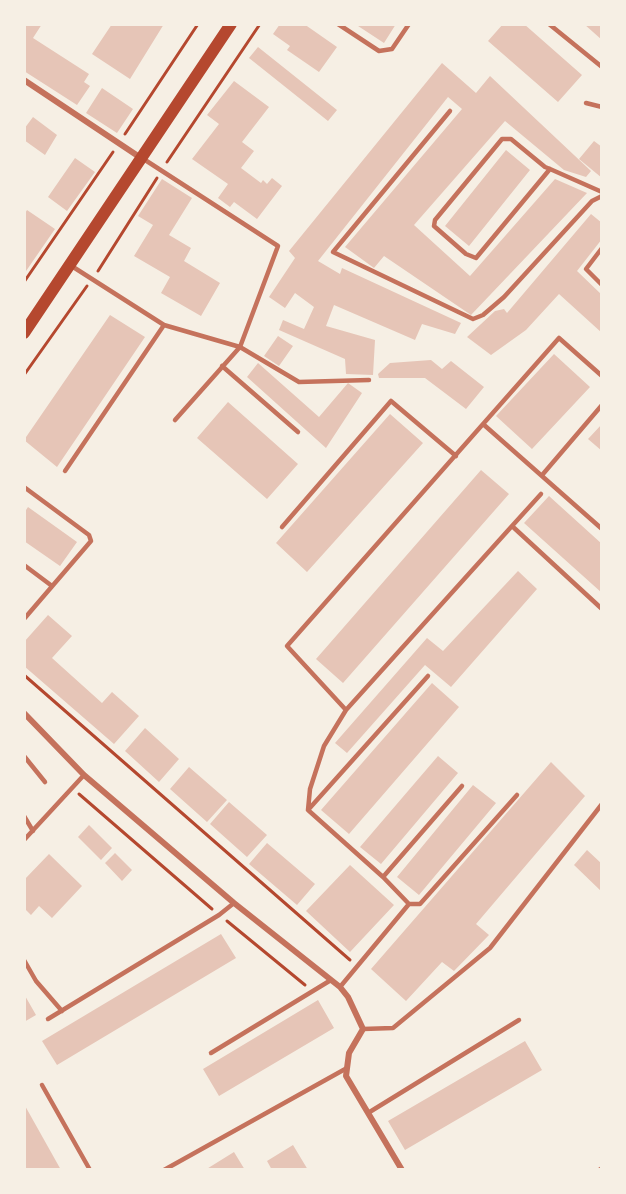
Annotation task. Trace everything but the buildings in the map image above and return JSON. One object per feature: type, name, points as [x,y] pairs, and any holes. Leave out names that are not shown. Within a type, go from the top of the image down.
[{"type":"main road","points":[[24,333],[231,24]]},
{"type":"street","points":[[24,81],[142,158]]},
{"type":"street","points":[[24,713],[84,775],[234,903],[340,987],[348,997],[363,1029],[349,1053],[346,1076],[402,1170]]},
{"type":"lane","points":[[338,24],[379,51],[392,49],[410,24]]},
{"type":"lane","points":[[549,24],[602,67]]},
{"type":"lane","points":[[586,103],[602,107]]},
{"type":"lane","points":[[450,111],[333,252],[473,319],[483,315],[504,297],[592,201],[602,194],[550,169],[511,139],[502,139],[435,220],[434,226],[466,254],[476,258],[550,169]]},
{"type":"lane","points":[[142,158],[278,246],[240,347],[175,420]]},
{"type":"lane","points":[[602,248],[586,269],[602,285]]},
{"type":"lane","points":[[69,265],[164,325],[240,347],[299,382],[369,380]]},
{"type":"lane","points":[[65,471],[164,325]]},
{"type":"lane","points":[[346,710],[287,646],[559,338],[602,376]]},
{"type":"lane","points":[[222,366],[298,432]]},
{"type":"lane","points":[[282,527],[391,401],[456,456]]},
{"type":"lane","points":[[543,474],[602,405]]},
{"type":"lane","points":[[483,424],[602,529]]},
{"type":"lane","points":[[24,487],[89,535],[91,541],[24,620]]},
{"type":"lane","points":[[308,810],[310,789],[324,746],[346,710],[541,494]]},
{"type":"lane","points":[[512,526],[602,609]]},
{"type":"lane","points":[[24,565],[52,586]]},
{"type":"lane","points":[[308,810],[428,676]]},
{"type":"lane","points":[[24,756],[45,782]]},
{"type":"lane","points":[[24,840],[84,775]]},
{"type":"lane","points":[[383,877],[462,786]]},
{"type":"lane","points":[[308,810],[383,877],[409,904],[420,904],[516,795]]},
{"type":"lane","points":[[363,1029],[393,1028],[490,948],[602,804]]},
{"type":"lane","points":[[24,816],[33,831]]},
{"type":"lane","points":[[48,1019],[219,915],[234,903]]},
{"type":"lane","points":[[340,987],[409,904]]},
{"type":"lane","points":[[24,960],[36,981],[62,1011]]},
{"type":"lane","points":[[211,1053],[331,980]]},
{"type":"lane","points":[[368,1113],[519,1020]]},
{"type":"lane","points":[[164,1170],[348,1068]]},
{"type":"lane","points":[[42,1086],[90,1170]]},
{"type":"path","points":[[24,375],[92,280],[260,24]]},
{"type":"path","points":[[24,675],[357,966]]},
{"type":"path","points":[[73,789],[312,992]]}]
